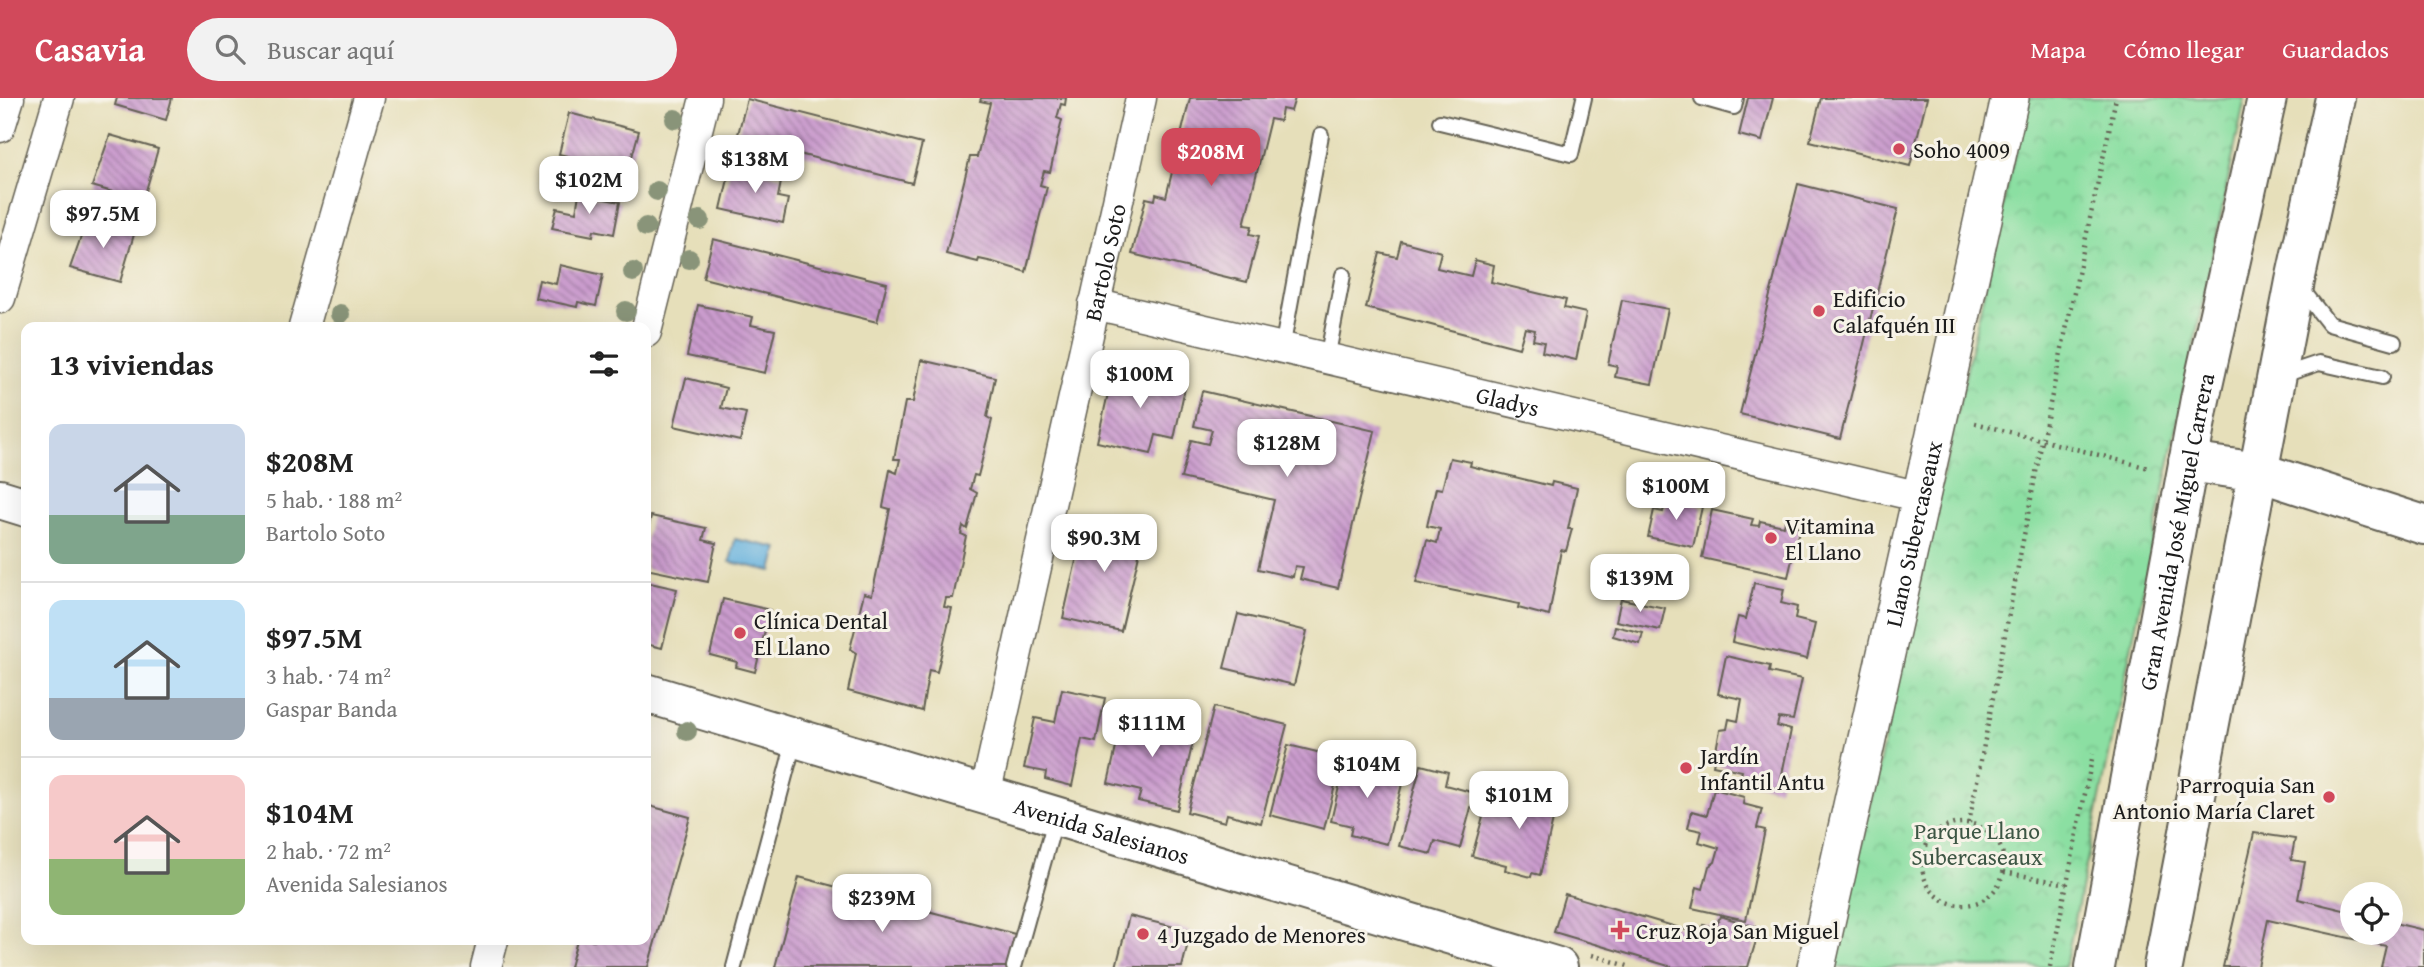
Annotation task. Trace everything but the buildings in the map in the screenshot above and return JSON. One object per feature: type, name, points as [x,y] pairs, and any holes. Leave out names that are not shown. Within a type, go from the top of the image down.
[{"type":"main road","name":"Gran Avenida José Miguel Carrera","points":[[2095,967],[2188,462],[2267,98]]},
{"type":"main road","points":[[2163,967],[2295,281],[2335,98]]},
{"type":"main road","points":[[2188,462],[2259,472],[2424,525]]},
{"type":"main road","points":[[0,499],[21,505]]},
{"type":"main road","name":"Avenida Salesianos","points":[[651,695],[1558,967]]},
{"type":"street","points":[[0,127],[9,98]]},
{"type":"street","points":[[0,298],[59,98]]},
{"type":"street","points":[[305,322],[369,98]]},
{"type":"street","points":[[648,322],[705,98]]},
{"type":"street","name":"Bartolo Soto","points":[[985,794],[1141,98]]},
{"type":"street","name":"Llano Subercaseaux","points":[[1816,967],[2010,98]]},
{"type":"street","name":"Gladys","points":[[1094,304],[1921,497]]},
{"type":"street","points":[[486,967],[492,945]]},
{"type":"lane","points":[[1440,122],[1571,154],[1584,98]]},
{"type":"lane","points":[[1702,98],[1734,107],[1736,98]]},
{"type":"lane","points":[[1282,349],[1321,135]]},
{"type":"lane","points":[[1327,359],[1343,275]]},
{"type":"lane","points":[[2295,281],[2329,324],[2393,342]]},
{"type":"lane","points":[[2276,377],[2319,363],[2382,377]]},
{"type":"lane","points":[[734,967],[795,738]]},
{"type":"lane","points":[[1014,967],[1056,816]]},
{"type":"path","points":[[1969,823],[2042,441],[2116,98]]},
{"type":"path","points":[[1940,414],[2151,468]]},
{"type":"path","points":[[1955,823],[1969,823],[1993,835],[2004,858],[2004,872],[1991,894],[1967,905],[1954,904],[1931,888],[1924,876],[1925,849],[1942,828],[1955,823]]},
{"type":"path","points":[[2004,872],[2067,884]]},
{"type":"green space","name":"Parque Llano Subercaseaux","points":[[2027,98],[2245,98],[2065,967],[1834,967]]},
{"type":"water","points":[[735,539],[778,548],[772,571],[730,562]]},
{"type":"place","name":"Soho 4009","points":[[1899,149]]},
{"type":"place","name":"Edificio Calafquén III","points":[[1819,311]]},
{"type":"place","name":"Vitamina El Llano","points":[[1771,538]]},
{"type":"place","name":"Clínica Dental El Llano","points":[[740,633]]},
{"type":"place","name":"Jardín Infantil Antu","points":[[1686,768]]},
{"type":"place","name":"Parroquia San Antonio María Claret","points":[[2329,797]]},
{"type":"place","name":"Cruz Roja San Miguel","points":[[1620,930]]},
{"type":"place","name":"4 Juzgado de Menores","points":[[1143,934]]}]
